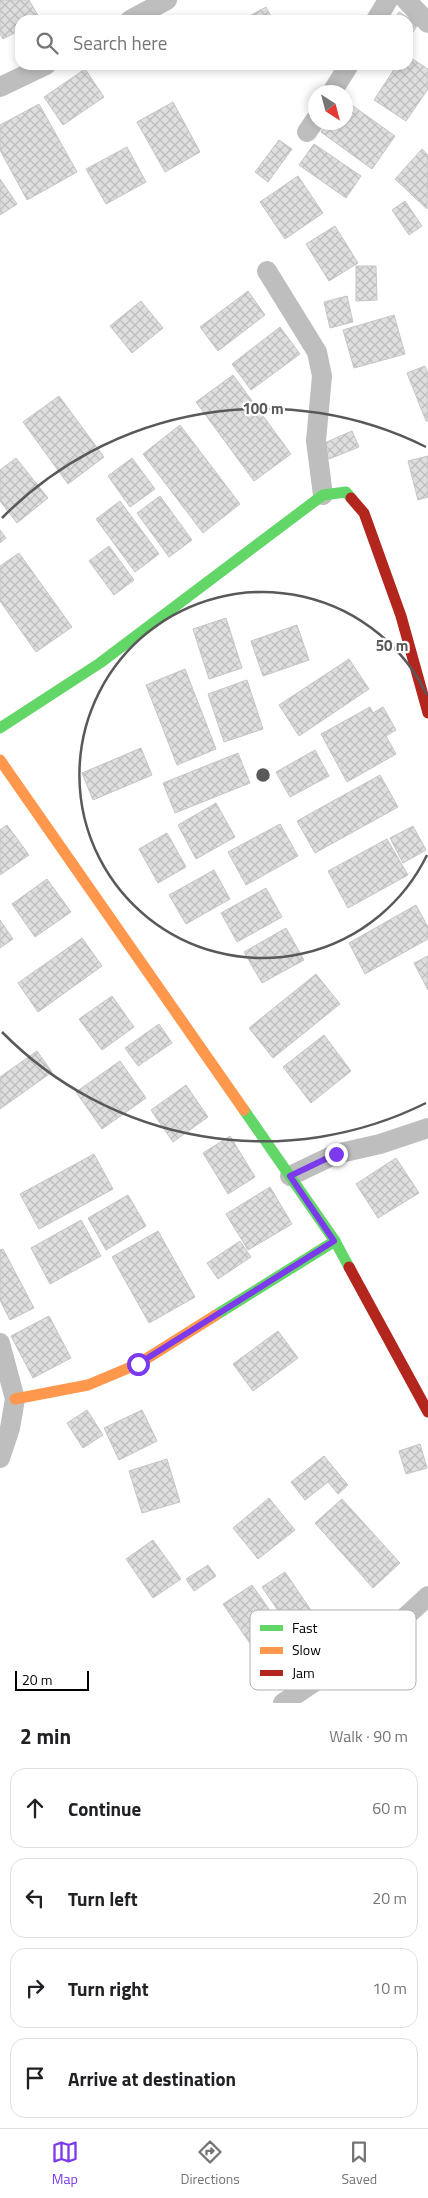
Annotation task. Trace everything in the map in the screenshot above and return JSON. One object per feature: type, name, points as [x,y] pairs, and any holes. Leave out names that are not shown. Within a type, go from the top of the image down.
[{"type":"street","points":[[139,15],[167,0]]},
{"type":"street","points":[[379,15],[388,0]]},
{"type":"street","points":[[406,0],[428,23]]},
{"type":"street","points":[[0,87],[36,70]]},
{"type":"street","points":[[336,85],[346,70]]},
{"type":"street","points":[[267,271],[317,352],[322,376],[316,441],[323,496]]},
{"type":"street","points":[[0,728],[100,663],[323,496],[346,492],[364,513],[401,616],[428,713]]},
{"type":"street","points":[[0,760],[334,1241],[428,1412]]},
{"type":"street","points":[[290,1176],[336,1154],[380,1144],[428,1128]]},
{"type":"street","points":[[15,1399],[88,1385],[138,1364],[334,1241]]},
{"type":"street","points":[[0,1343],[15,1399],[10,1428],[0,1458]]},
{"type":"street","points":[[413,1610],[428,1596]]},
{"type":"street","points":[[283,1703],[302,1690]]},
{"type":"building","points":[[0,0],[29,0],[38,15],[15,15],[15,33],[3,39],[0,34]]},
{"type":"building","points":[[266,7],[270,15],[251,15]]},
{"type":"building","points":[[413,21],[418,24],[413,32]]},
{"type":"building","points":[[413,59],[428,69],[428,89],[406,121],[374,100],[394,70],[413,70]]},
{"type":"building","points":[[86,70],[104,97],[63,125],[44,97]]},
{"type":"building","points":[[173,102],[200,152],[165,172],[137,122]]},
{"type":"building","points":[[39,104],[77,172],[27,200],[0,150],[0,125]]},
{"type":"building","points":[[353,106],[395,136],[372,169],[321,132],[322,130],[353,130]]},
{"type":"building","points":[[279,140],[292,149],[268,182],[255,172]]},
{"type":"building","points":[[314,144],[361,176],[346,198],[299,165]]},
{"type":"building","points":[[127,147],[146,182],[106,204],[86,169]]},
{"type":"building","points":[[422,149],[428,155],[427,209],[395,179]]},
{"type":"building","points":[[298,176],[323,213],[285,239],[260,202]]},
{"type":"building","points":[[0,179],[17,204],[0,215]]},
{"type":"building","points":[[405,201],[422,226],[409,235],[392,210]]},
{"type":"building","points":[[335,226],[358,263],[329,281],[306,244]]},
{"type":"building","points":[[356,266],[376,266],[377,300],[356,301]]},
{"type":"building","points":[[248,291],[265,315],[218,351],[200,327]]},
{"type":"building","points":[[347,296],[353,322],[330,328],[324,302]]},
{"type":"building","points":[[141,301],[163,328],[132,353],[110,326]]},
{"type":"building","points":[[394,315],[405,354],[354,368],[343,330]]},
{"type":"building","points":[[280,327],[300,354],[251,390],[232,364]]},
{"type":"building","points":[[425,366],[428,374],[428,421],[426,421],[407,373]]},
{"type":"building","points":[[233,375],[291,454],[254,481],[196,402]]},
{"type":"building","points":[[59,396],[104,457],[68,484],[23,422]]},
{"type":"building","points":[[180,425],[240,504],[203,533],[143,454]]},
{"type":"building","points":[[352,431],[359,447],[329,459],[322,444]]},
{"type":"building","points":[[428,456],[428,497],[418,500],[408,461]]},
{"type":"building","points":[[16,458],[48,498],[17,523],[0,501],[0,470]]},
{"type":"building","points":[[132,458],[155,489],[130,507],[108,476]]},
{"type":"building","points":[[160,496],[192,540],[169,557],[137,513]]},
{"type":"building","points":[[120,501],[159,554],[135,572],[96,519]]},
{"type":"building","points":[[0,530],[6,538],[0,543]]},
{"type":"building","points":[[109,546],[134,580],[114,595],[89,561]]},
{"type":"building","points":[[19,553],[72,627],[36,652],[0,601],[0,566]]},
{"type":"building","points":[[226,618],[242,668],[209,679],[193,629]]},
{"type":"building","points":[[297,625],[309,660],[263,676],[251,641]]},
{"type":"building","points":[[349,659],[369,689],[299,736],[279,705]]},
{"type":"building","points":[[185,669],[216,749],[177,765],[146,685]]},
{"type":"building","points":[[247,680],[263,729],[224,742],[208,694]]},
{"type":"building","points":[[370,707],[373,713],[383,707],[396,730],[386,736],[396,754],[347,782],[321,734]]},
{"type":"building","points":[[141,748],[152,775],[93,800],[82,773]]},
{"type":"building","points":[[315,750],[329,776],[290,797],[276,772]]},
{"type":"building","points":[[238,753],[250,783],[175,813],[163,783]]},
{"type":"building","points":[[380,775],[398,807],[315,853],[297,821]]},
{"type":"building","points":[[216,803],[235,837],[196,859],[178,825]]},
{"type":"building","points":[[280,824],[298,856],[246,885],[228,852]]},
{"type":"building","points":[[7,825],[29,855],[0,875],[0,830]]},
{"type":"building","points":[[413,826],[426,850],[403,863],[390,838]]},
{"type":"building","points":[[167,833],[186,867],[158,883],[139,849]]},
{"type":"building","points":[[387,839],[408,875],[348,908],[328,871]]},
{"type":"building","points":[[214,870],[230,899],[186,924],[169,895]]},
{"type":"building","points":[[47,879],[71,912],[35,937],[12,904]]},
{"type":"building","points":[[266,888],[282,917],[237,942],[221,913]]},
{"type":"building","points":[[416,905],[428,927],[428,939],[365,974],[349,943]]},
{"type":"building","points":[[0,920],[13,939],[0,948]]},
{"type":"building","points":[[286,928],[304,960],[262,983],[244,952]]},
{"type":"building","points":[[82,938],[102,966],[38,1012],[18,983]]},
{"type":"building","points":[[428,956],[428,990],[414,963]]},
{"type":"building","points":[[316,974],[340,1004],[273,1058],[249,1028]]},
{"type":"building","points":[[112,996],[134,1027],[102,1050],[79,1019]]},
{"type":"building","points":[[159,1024],[172,1043],[138,1066],[125,1048]]},
{"type":"building","points":[[324,1035],[351,1071],[311,1103],[283,1067]]},
{"type":"building","points":[[37,1051],[52,1072],[0,1109],[0,1077]]},
{"type":"building","points":[[120,1061],[146,1098],[102,1129],[76,1092]]},
{"type":"building","points":[[186,1085],[208,1117],[173,1142],[151,1110]]},
{"type":"building","points":[[230,1136],[255,1177],[228,1194],[203,1153]]},
{"type":"building","points":[[94,1154],[113,1189],[39,1229],[20,1194]]},
{"type":"building","points":[[396,1158],[419,1193],[378,1218],[356,1184]]},
{"type":"building","points":[[270,1187],[292,1224],[248,1250],[226,1214]]},
{"type":"building","points":[[128,1195],[146,1226],[106,1250],[88,1218]]},
{"type":"building","points":[[81,1220],[101,1256],[50,1284],[31,1248]]},
{"type":"building","points":[[158,1231],[195,1297],[149,1323],[112,1257]]},
{"type":"building","points":[[240,1241],[251,1257],[218,1279],[207,1263]]},
{"type":"building","points":[[3,1249],[34,1308],[10,1320],[0,1300],[0,1250]]},
{"type":"building","points":[[49,1316],[71,1358],[33,1378],[11,1336]]},
{"type":"building","points":[[278,1331],[298,1358],[253,1391],[233,1364]]},
{"type":"building","points":[[87,1410],[103,1435],[83,1448],[67,1423]]},
{"type":"building","points":[[142,1410],[157,1441],[119,1460],[104,1428]]},
{"type":"building","points":[[420,1444],[427,1468],[406,1474],[399,1451]]},
{"type":"building","points":[[324,1456],[348,1485],[338,1494],[328,1482],[305,1500],[291,1482]]},
{"type":"building","points":[[167,1459],[180,1502],[142,1513],[129,1471]]},
{"type":"building","points":[[269,1498],[295,1530],[258,1559],[233,1528]]},
{"type":"building","points":[[342,1499],[400,1563],[373,1588],[315,1523]]},
{"type":"building","points":[[153,1540],[181,1579],[153,1598],[126,1559]]},
{"type":"building","points":[[208,1565],[216,1576],[194,1591],[186,1579]]},
{"type":"building","points":[[285,1572],[311,1610],[278,1610],[262,1587]]},
{"type":"building","points":[[252,1585],[269,1610],[250,1610],[250,1643],[223,1604]]},
{"type":"traffic: fast","points":[[0,728],[100,663],[323,495],[346,492],[351,498]]},
{"type":"traffic: fast","points":[[244,1110],[335,1241],[349,1267]]},
{"type":"traffic: fast","points":[[216,1315],[335,1241]]},
{"type":"traffic: slow","points":[[0,760],[244,1110]]},
{"type":"traffic: slow","points":[[15,1399],[88,1385],[138,1364],[216,1315]]},
{"type":"traffic: jam","points":[[351,498],[364,513],[401,616],[428,713]]},
{"type":"traffic: jam","points":[[349,1267],[428,1412]]},
{"type":"route","points":[[138,1364],[334,1241],[290,1176],[336,1154]]}]
